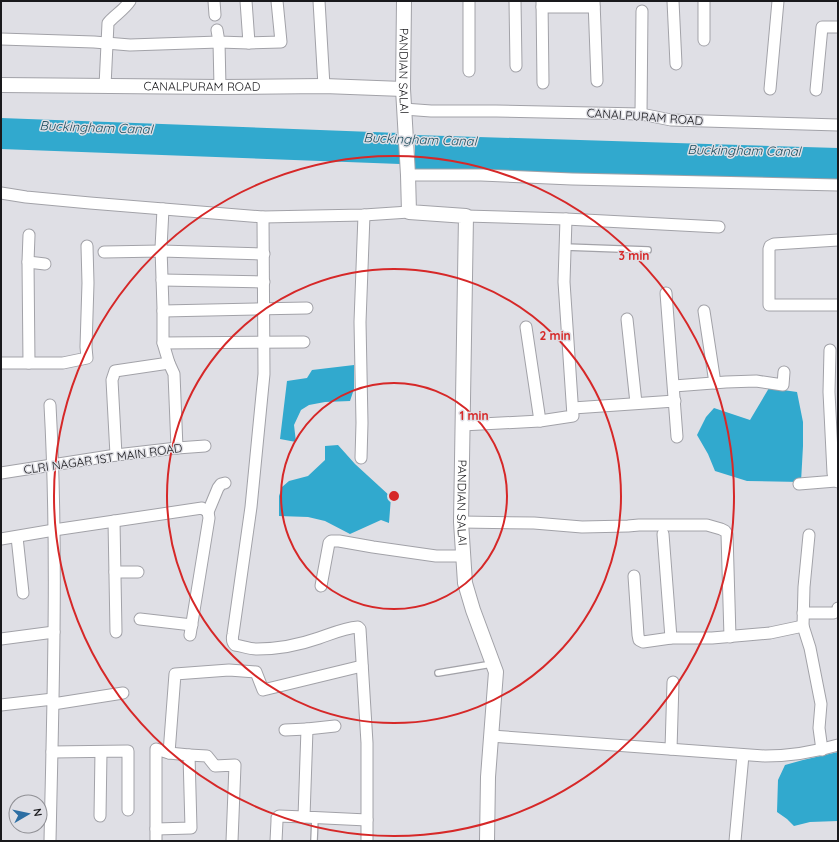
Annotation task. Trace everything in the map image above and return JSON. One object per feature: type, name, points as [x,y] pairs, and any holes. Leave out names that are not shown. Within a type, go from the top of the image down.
[{"type":"street","points":[[105,86],[108,23],[127,6],[130,1]]},
{"type":"street","points":[[214,1],[215,15]]},
{"type":"street","points":[[246,1],[249,43]]},
{"type":"street","points":[[1,39],[130,45],[219,42],[281,42],[277,1]]},
{"type":"street","points":[[319,1],[324,86]]},
{"type":"street","name":"PANDIAN SALAI","points":[[404,1],[403,89],[409,212]]},
{"type":"street","points":[[469,1],[469,71]]},
{"type":"street","points":[[515,1],[516,66]]},
{"type":"street","points":[[673,1],[676,64]]},
{"type":"street","points":[[704,1],[704,40]]},
{"type":"street","points":[[770,90],[778,1]]},
{"type":"street","points":[[543,83],[542,4],[594,4],[596,81]]},
{"type":"street","points":[[641,114],[642,11]]},
{"type":"street","points":[[816,90],[822,27],[838,27]]},
{"type":"street","points":[[217,30],[219,42],[220,87]]},
{"type":"street","name":"CANALPURAM ROAD","points":[[1,85],[220,87],[324,86],[403,89]]},
{"type":"street","name":"CANALPURAM ROAD","points":[[404,109],[430,111],[641,114],[671,120],[838,125]]},
{"type":"street","points":[[408,175],[481,175],[572,179],[838,185]]},
{"type":"street","points":[[1,193],[33,198],[263,217],[364,216],[409,212],[466,216],[566,219],[719,227]]},
{"type":"street","points":[[163,209],[161,251],[163,343],[168,363],[174,374],[177,448]]},
{"type":"street","points":[[361,458],[362,423],[360,322],[364,216]]},
{"type":"street","name":"PANDIAN SALAI","points":[[466,216],[462,424],[462,556],[465,583],[473,610],[496,672],[488,777],[487,841]]},
{"type":"street","points":[[263,217],[264,374],[252,507],[233,641],[235,645],[257,649],[287,646],[314,640],[349,628],[358,627],[360,629],[367,743],[367,841]]},
{"type":"street","points":[[462,424],[540,421],[573,416],[564,282],[566,219]]},
{"type":"street","points":[[28,235],[29,363]]},
{"type":"street","points":[[838,240],[774,244],[770,246],[769,305],[838,304]]},
{"type":"street","points":[[1,363],[63,363],[87,358],[87,246]]},
{"type":"street","points":[[104,252],[161,251],[264,254]]},
{"type":"street","points":[[28,262],[45,264]]},
{"type":"street","points":[[162,280],[264,282]]},
{"type":"street","points":[[666,293],[677,437]]},
{"type":"street","points":[[163,311],[307,308]]},
{"type":"street","points":[[704,311],[715,383]]},
{"type":"street","points":[[627,319],[636,403]]},
{"type":"street","points":[[526,327],[540,421]]},
{"type":"street","points":[[163,343],[304,342]]},
{"type":"street","points":[[799,484],[837,482],[833,473],[829,392],[830,350]]},
{"type":"street","points":[[116,455],[112,380],[115,371],[168,363]]},
{"type":"street","points":[[674,386],[756,381],[783,385],[784,372]]},
{"type":"street","points":[[573,408],[675,401]]},
{"type":"street","points":[[50,405],[54,530],[54,632],[50,841]]},
{"type":"street","name":"CLRI NAGAR 1ST MAIN ROAD","points":[[1,473],[116,455],[205,446]]},
{"type":"street","points":[[140,619],[191,630],[208,512],[218,488],[221,484],[225,483]]},
{"type":"street","points":[[1,539],[202,508],[208,512]]},
{"type":"street","points":[[114,521],[116,632]]},
{"type":"street","points":[[461,522],[534,523],[582,527],[707,525],[721,529],[727,534],[730,637]]},
{"type":"street","points":[[663,534],[671,638]]},
{"type":"street","points":[[809,535],[804,587],[803,626],[810,648],[821,704],[820,728],[822,750]]},
{"type":"street","points":[[17,537],[23,593]]},
{"type":"street","points":[[321,586],[329,543],[335,540],[436,556],[462,556]]},
{"type":"street","points":[[115,572],[138,572]]},
{"type":"street","points":[[634,576],[638,635],[639,640],[643,642],[671,638],[730,637],[770,633],[803,626]]},
{"type":"street","points":[[804,613],[833,613],[836,612],[838,608]]},
{"type":"street","points":[[1,639],[54,632]]},
{"type":"street","points":[[169,753],[175,674],[229,670],[256,672],[263,690],[362,666]]},
{"type":"street","points":[[671,749],[673,682]]},
{"type":"street","points":[[1,705],[53,702],[123,694]]},
{"type":"street","points":[[285,730],[335,726]]},
{"type":"street","points":[[304,817],[307,729]]},
{"type":"street","points":[[491,736],[743,755],[777,756],[822,750],[838,745]]},
{"type":"street","points":[[156,841],[156,749],[169,753],[208,756],[215,766],[235,765],[232,841]]},
{"type":"street","points":[[52,752],[128,751],[128,810]]},
{"type":"street","points":[[100,816],[101,752]]},
{"type":"street","points":[[156,829],[192,828],[189,755]]},
{"type":"street","points":[[735,841],[743,755]]},
{"type":"street","points":[[276,841],[277,818],[279,816],[367,820]]},
{"type":"lane","points":[[565,247],[648,250]]},
{"type":"lane","points":[[438,673],[493,664]]},
{"type":"lane","points":[[314,841],[316,818]]},
{"type":"water","name":"Buckingham Canal","points":[[1,118],[399,133],[400,164],[1,149]]},
{"type":"water","name":"Buckingham Canal","points":[[415,135],[838,148],[838,185],[415,174]]},
{"type":"water","points":[[354,365],[354,389],[350,401],[325,402],[309,405],[301,410],[294,425],[296,442],[280,439],[287,381],[307,378],[312,370]]},
{"type":"water","points":[[769,388],[797,392],[803,422],[801,482],[747,481],[715,471],[708,454],[697,435],[706,417],[714,408],[750,420]]},
{"type":"water","points":[[338,445],[355,464],[391,497],[389,523],[381,520],[350,534],[325,521],[308,517],[279,516],[279,496],[282,487],[289,481],[308,476],[325,460],[325,446]]},
{"type":"water","points":[[838,752],[838,821],[810,822],[794,826],[777,812],[778,780],[785,765]]}]
